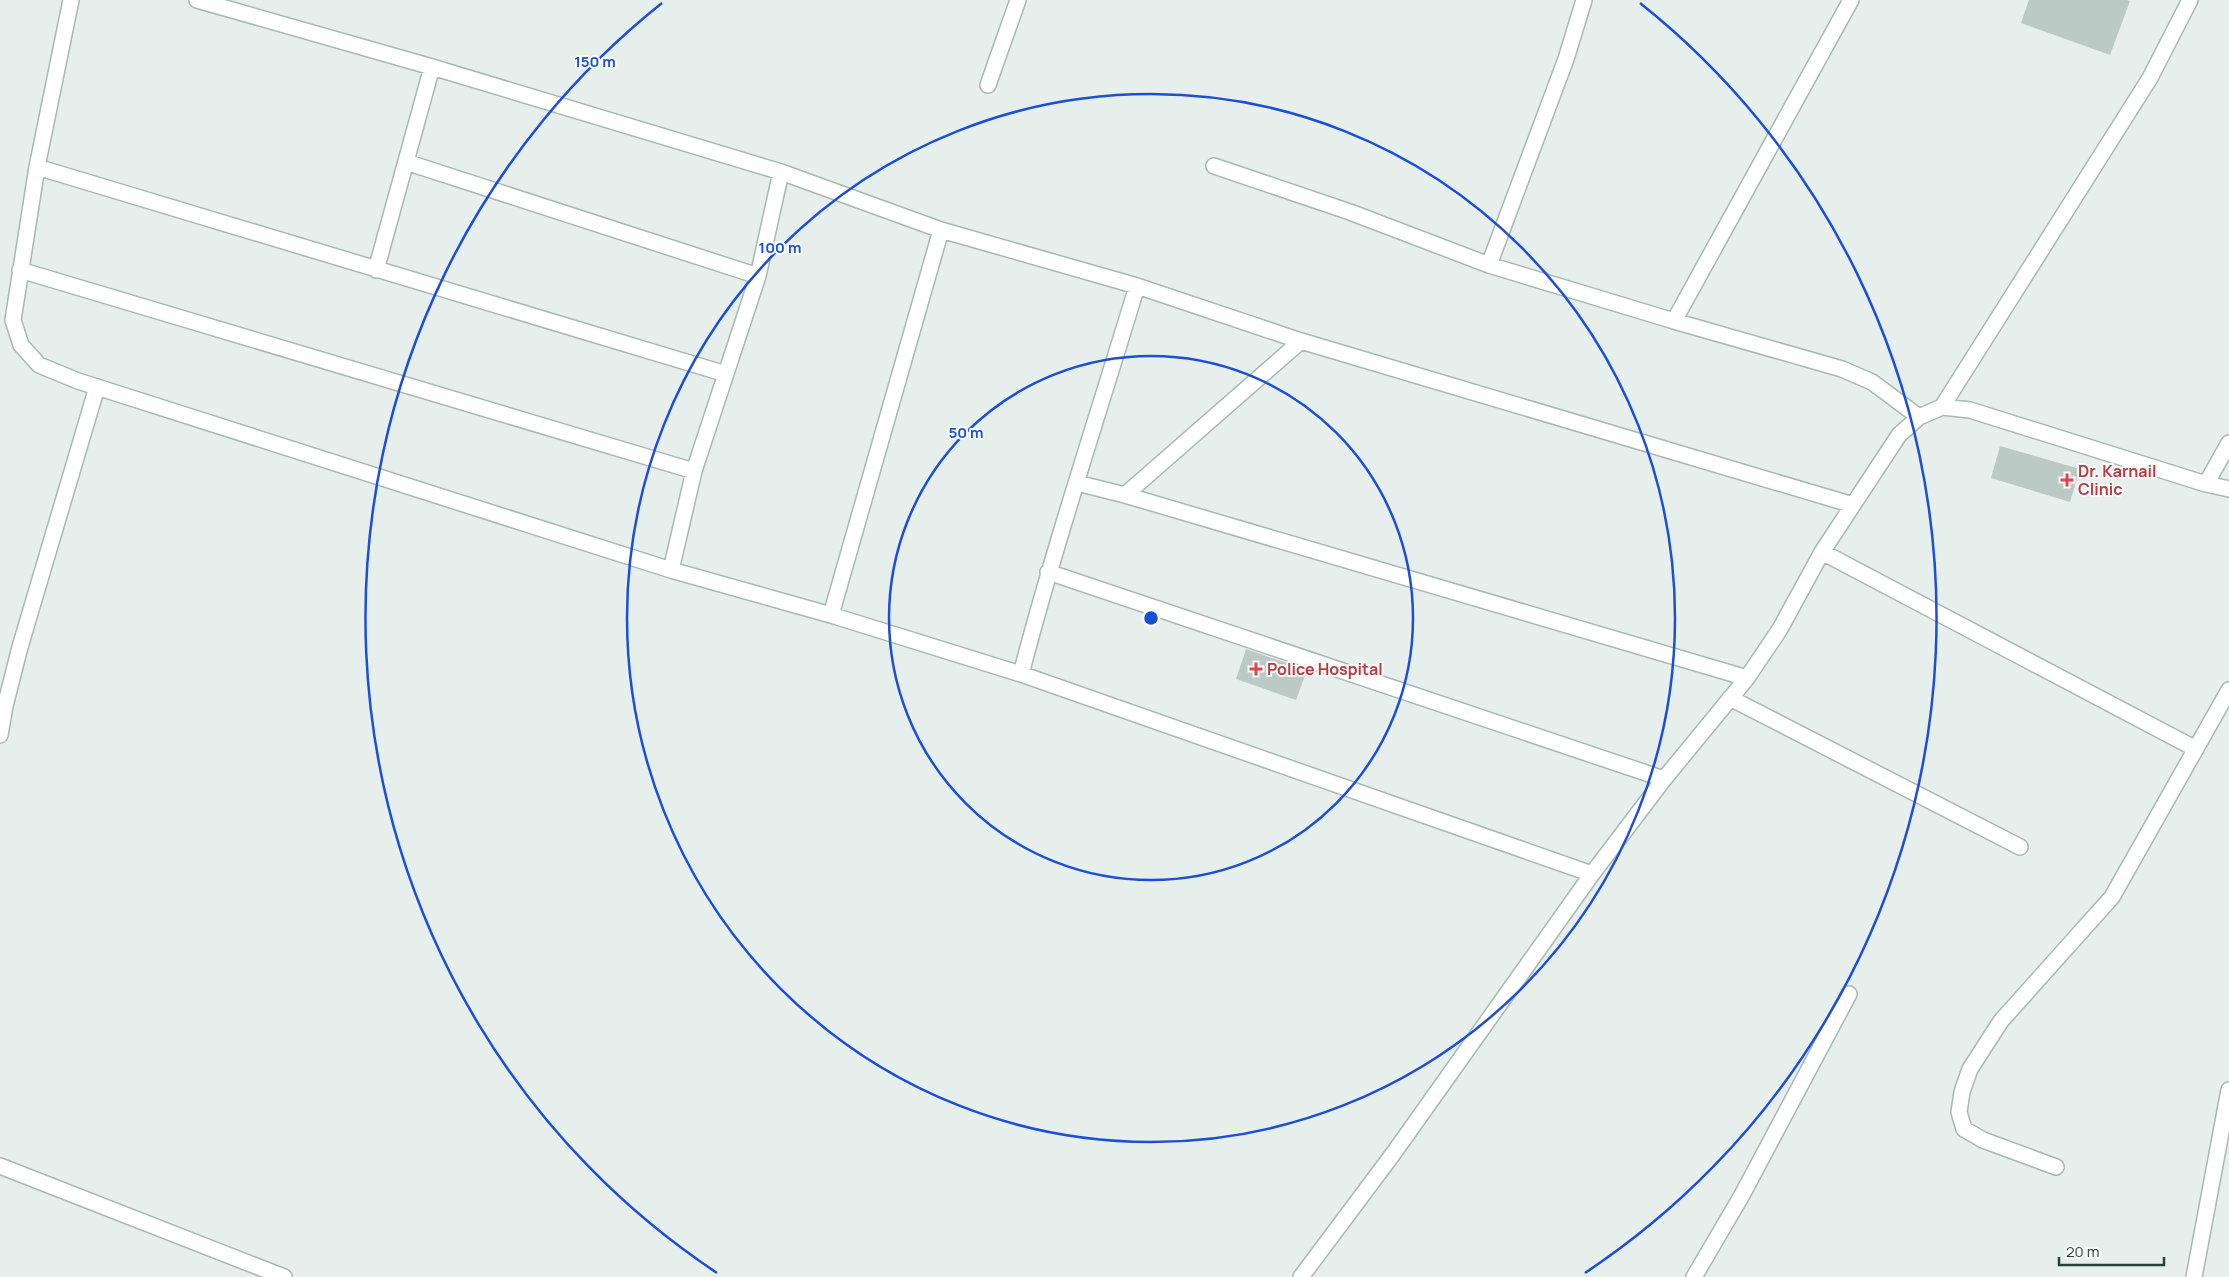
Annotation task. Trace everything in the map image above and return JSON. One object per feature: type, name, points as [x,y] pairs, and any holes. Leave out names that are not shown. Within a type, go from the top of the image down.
[{"type":"street","points":[[72,0],[37,167],[13,320],[21,345],[39,365],[98,387],[671,570],[831,615],[1021,674],[1592,874]]},
{"type":"street","points":[[198,0],[432,67],[781,172],[941,230],[1137,286],[1301,341],[1853,505]]},
{"type":"street","points":[[988,85],[1018,0]]},
{"type":"street","points":[[1489,265],[1566,59],[1584,0]]},
{"type":"street","points":[[1674,321],[1851,0]]},
{"type":"street","points":[[1942,407],[2150,78],[2190,0]]},
{"type":"street","points":[[376,270],[432,67]]},
{"type":"street","points":[[406,162],[758,276]]},
{"type":"street","points":[[1214,166],[1350,212],[1489,265],[1842,369],[1872,382],[1919,417]]},
{"type":"street","points":[[37,167],[726,374]]},
{"type":"street","points":[[671,570],[694,471],[758,276],[781,172]]},
{"type":"street","points":[[831,615],[941,230]]},
{"type":"street","points":[[20,270],[694,471]]},
{"type":"street","points":[[1021,674],[1048,572],[1137,286]]},
{"type":"street","points":[[1125,495],[1301,341]]},
{"type":"street","points":[[0,735],[4,706],[20,647],[98,387]]},
{"type":"street","points":[[1300,1277],[1394,1154],[1592,874],[1664,779],[1748,678],[1780,629],[1822,552],[1899,435],[1919,417],[1942,407],[1970,410],[2206,484],[2229,489]]},
{"type":"street","points":[[2206,484],[2229,443]]},
{"type":"street","points":[[1077,483],[1125,495],[1748,678]]},
{"type":"street","points":[[1822,552],[2196,749]]},
{"type":"street","points":[[1048,572],[1664,779]]},
{"type":"street","points":[[2056,1167],[1983,1140],[1964,1129],[1959,1112],[1962,1092],[1970,1069],[2002,1020],[2112,897],[2229,690]]},
{"type":"street","points":[[1730,698],[2020,847]]},
{"type":"street","points":[[1694,1277],[1747,1186],[1849,994]]},
{"type":"street","points":[[2194,1277],[2229,1093]]},
{"type":"street","points":[[0,1166],[284,1277]]},
{"type":"building","points":[[2029,0],[2130,1],[2110,55],[2021,23]]},
{"type":"building","points":[[2000,446],[2080,469],[2070,502],[1991,478]]},
{"type":"building","points":[[1246,649],[1307,670],[1296,700],[1236,679]]},
{"type":"place","name":"Dr. Karnail Clinic","points":[[2067,480]]},
{"type":"place","name":"Police Hospital","points":[[1256,669]]}]
